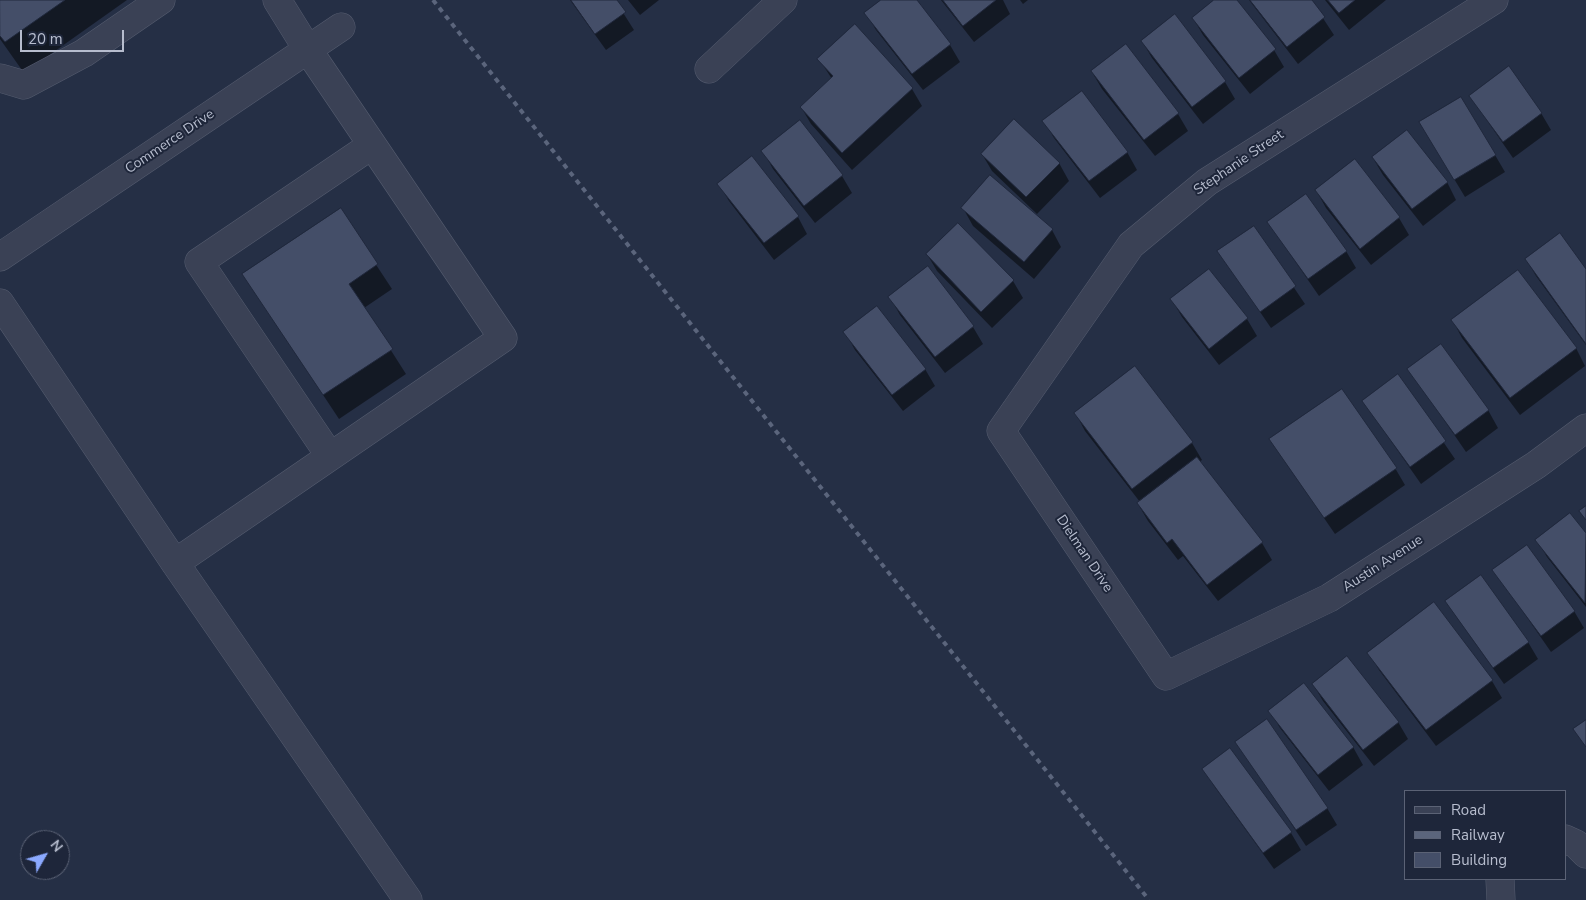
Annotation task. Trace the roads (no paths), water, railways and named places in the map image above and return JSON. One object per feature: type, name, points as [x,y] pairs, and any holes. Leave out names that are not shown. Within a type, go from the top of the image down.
[{"type":"street","points":[[0,78],[24,85],[84,53],[161,0]]},
{"type":"street","points":[[175,563],[503,338],[308,50],[277,0]]},
{"type":"street","points":[[709,70],[783,0]]},
{"type":"street","name":"Stephanie Street","points":[[1001,431],[1131,244],[1207,182],[1494,0]]},
{"type":"street","name":"Commerce Drive","points":[[0,257],[341,27]]},
{"type":"street","points":[[330,456],[199,262],[372,145]]},
{"type":"street","points":[[0,303],[175,563],[408,900]]},
{"type":"street","name":"Austin Avenue","points":[[1166,676],[1328,598],[1536,465],[1586,428]]},
{"type":"street","name":"Dielman Drive","points":[[1001,431],[1166,676]]},
{"type":"street","points":[[1566,839],[1576,844],[1586,854]]},
{"type":"street","points":[[1500,880],[1501,900]]},
{"type":"railway","points":[[433,0],[1149,900]]}]
